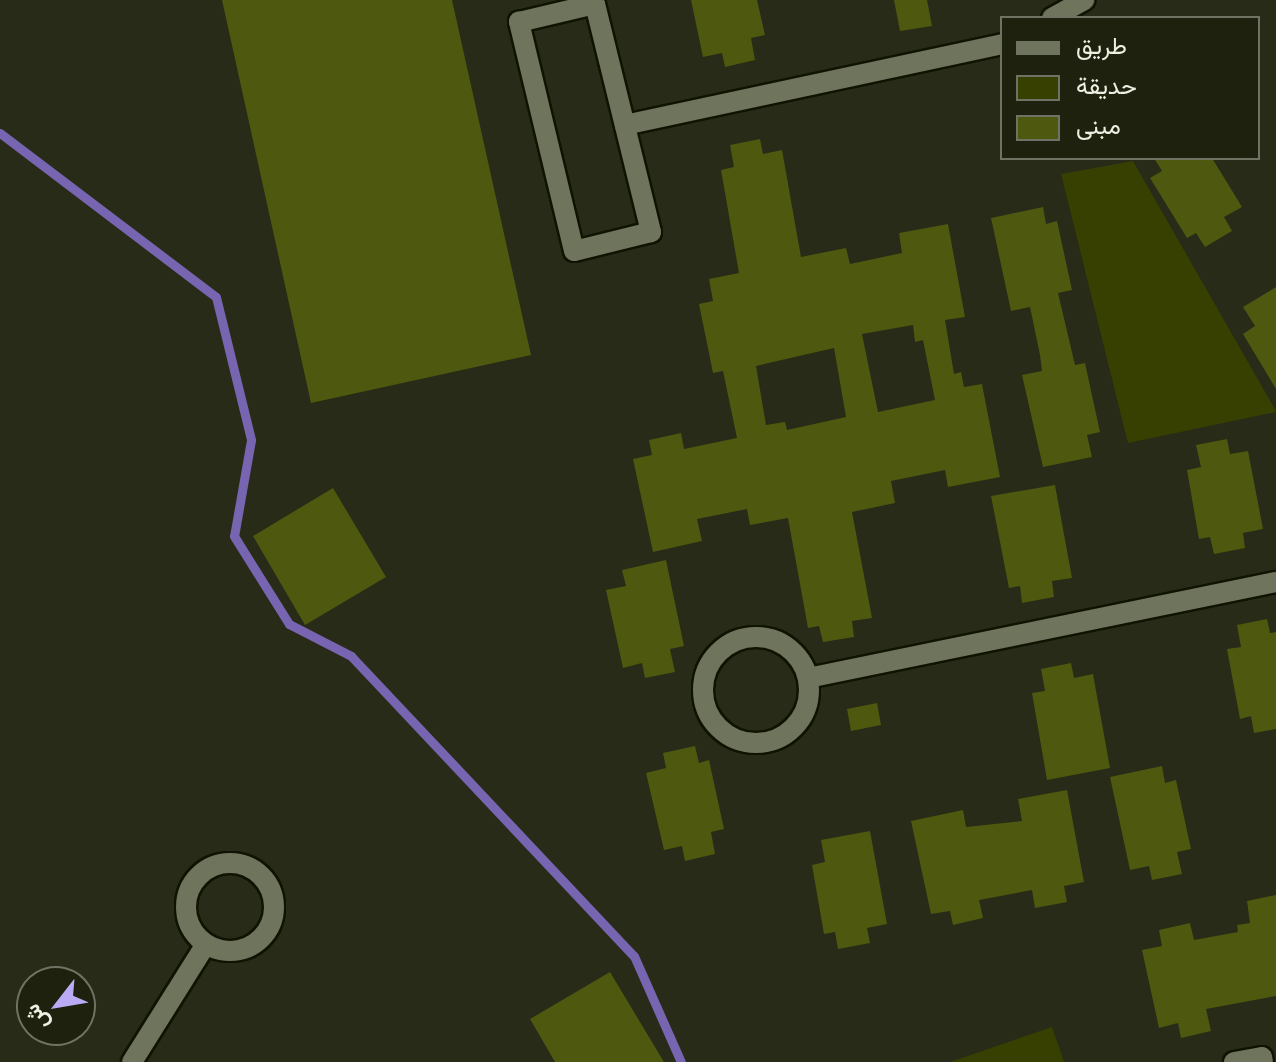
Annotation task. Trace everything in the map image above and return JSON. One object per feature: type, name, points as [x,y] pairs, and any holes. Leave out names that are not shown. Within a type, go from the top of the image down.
[{"type":"street","points":[[1056,16],[1084,0]]},
{"type":"street","points":[[595,4],[625,125],[651,232],[574,251],[519,22],[595,4]]},
{"type":"street","points":[[625,125],[1000,44]]},
{"type":"street","points":[[808,678],[1276,582]]},
{"type":"street","points":[[763,636],[792,650],[808,678],[806,709],[787,733],[773,740],[758,743],[732,737],[711,720],[704,703],[702,685],[707,667],[717,652],[746,637],[763,636]]},
{"type":"street","points":[[220,864],[247,866],[259,874],[273,897],[274,911],[264,935],[254,944],[230,951],[206,944],[188,920],[189,892],[196,879],[220,864]]},
{"type":"street","points":[[132,1062],[206,944]]},
{"type":"street","points":[[1234,1062],[1262,1057],[1263,1062]]},
{"type":"green space","points":[[1133,161],[1276,412],[1128,443],[1061,174]]},
{"type":"green space","points":[[1052,1027],[1064,1062],[950,1062]]},
{"type":"building","points":[[222,0],[452,0],[531,355],[311,403]]},
{"type":"building","points":[[691,0],[757,0],[765,35],[751,38],[755,60],[725,67],[722,53],[703,57]]},
{"type":"building","points":[[894,0],[927,0],[932,26],[900,31]]},
{"type":"building","points":[[760,139],[763,154],[782,150],[801,257],[846,248],[850,264],[902,253],[899,233],[948,224],[965,317],[945,320],[954,374],[961,372],[964,387],[982,384],[1000,477],[948,487],[945,470],[891,481],[895,503],[852,512],[872,618],[852,621],[854,637],[823,642],[819,626],[808,628],[788,518],[750,525],[747,509],[697,519],[702,541],[653,552],[633,459],[652,455],[649,440],[681,433],[684,449],[737,438],[723,371],[713,373],[699,304],[713,301],[709,279],[739,273],[721,170],[734,167],[730,145]],"holes":[[[913,325],[915,342],[923,340],[935,400],[878,412],[862,334]],[[834,348],[846,417],[787,430],[785,422],[766,425],[756,366]]]},
{"type":"building","points":[[1155,160],[1213,160],[1242,207],[1224,217],[1232,231],[1205,247],[1196,233],[1187,238],[1150,178],[1162,171]]},
{"type":"building","points":[[1043,207],[1046,224],[1057,221],[1072,290],[1058,293],[1075,365],[1085,363],[1100,432],[1087,435],[1092,457],[1043,467],[1022,375],[1042,371],[1030,307],[1011,311],[991,218]]},
{"type":"building","points":[[1276,287],[1276,389],[1243,334],[1255,326],[1243,307]]},
{"type":"building","points":[[1227,439],[1230,454],[1248,451],[1263,529],[1243,533],[1245,548],[1214,554],[1210,537],[1199,539],[1187,470],[1201,467],[1196,445]]},
{"type":"building","points":[[1055,485],[1072,578],[1052,581],[1054,597],[1022,603],[1020,586],[1009,588],[991,496]]},
{"type":"building","points":[[333,488],[386,577],[305,625],[253,536]]},
{"type":"building","points":[[666,560],[684,646],[670,649],[675,672],[645,678],[642,663],[623,668],[606,590],[626,586],[622,570]]},
{"type":"building","points":[[1267,619],[1270,633],[1276,632],[1276,729],[1254,733],[1251,716],[1240,719],[1227,649],[1241,647],[1237,625]]},
{"type":"building","points":[[1071,663],[1074,678],[1093,674],[1110,768],[1047,780],[1032,693],[1045,691],[1041,669]]},
{"type":"building","points":[[877,703],[881,725],[851,731],[847,709]]},
{"type":"building","points":[[695,746],[699,763],[709,760],[724,829],[711,832],[715,854],[685,861],[682,846],[664,850],[646,773],[666,768],[663,753]]},
{"type":"building","points":[[1162,766],[1165,783],[1176,780],[1191,849],[1177,852],[1182,874],[1152,880],[1149,866],[1130,870],[1110,777]]},
{"type":"building","points":[[1067,790],[1084,882],[1064,886],[1067,902],[1035,908],[1032,890],[979,900],[983,918],[953,925],[950,911],[931,914],[911,821],[963,810],[966,827],[1022,821],[1018,799]]},
{"type":"building","points":[[870,831],[887,924],[867,928],[870,943],[838,949],[835,932],[824,934],[812,865],[825,862],[821,840]]},
{"type":"building","points":[[1276,895],[1276,996],[1206,1009],[1211,1031],[1181,1038],[1178,1023],[1159,1028],[1142,950],[1162,946],[1159,930],[1190,923],[1194,940],[1238,932],[1237,925],[1250,923],[1247,901]]},
{"type":"building","points":[[610,972],[664,1062],[555,1062],[530,1019]]},
{"type":"waterway","points":[[0,133],[216,297],[251,440],[234,536],[289,624],[351,656],[634,956],[681,1062]]}]
